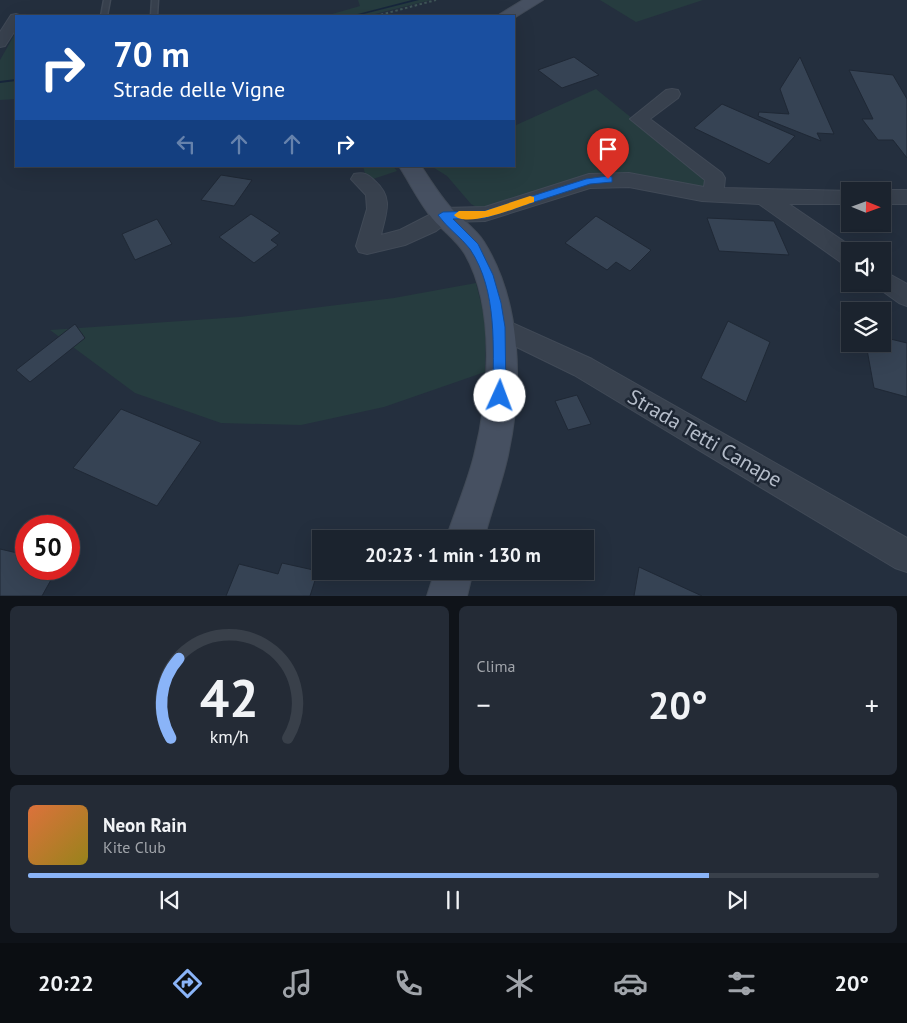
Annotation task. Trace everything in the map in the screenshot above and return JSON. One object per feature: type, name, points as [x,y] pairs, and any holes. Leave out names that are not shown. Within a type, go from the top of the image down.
[{"type":"main road","points":[[508,15],[535,0]]},
{"type":"main road","points":[[411,167],[443,215],[474,247],[496,303],[499,327],[500,396],[491,454],[468,530]]},
{"type":"main road","points":[[447,596],[451,580]]},
{"type":"street","points":[[0,44],[15,20]]},
{"type":"street","points":[[672,94],[639,119],[715,178],[714,194]]},
{"type":"street","points":[[361,179],[376,194],[377,209],[367,246],[405,237],[428,226],[443,215],[485,214],[589,181],[629,180],[714,194],[764,198],[841,197]]},
{"type":"street","points":[[891,197],[907,197]]},
{"type":"street","points":[[764,198],[841,251]]},
{"type":"street","points":[[891,285],[907,296]]},
{"type":"street","name":"Strada Tetti Canape","points":[[499,327],[583,368],[907,556]]},
{"type":"lane","points":[[104,15],[107,0]]},
{"type":"lane","points":[[154,15],[155,0]]},
{"type":"path","points":[[380,15],[436,0]]},
{"type":"green space","points":[[358,0],[431,0],[371,15],[328,15],[360,6]]},
{"type":"green space","points":[[600,0],[703,0],[636,22]]},
{"type":"green space","points":[[15,34],[15,99],[0,100],[0,60]]},
{"type":"green space","points":[[596,89],[707,179],[704,188],[622,176],[480,209],[471,204],[447,176],[433,167],[515,167],[515,126]]},
{"type":"green space","points":[[363,167],[394,167],[397,171],[367,181]]},
{"type":"green space","points":[[476,283],[486,323],[485,372],[384,407],[301,425],[221,423],[135,393],[50,330],[240,317],[394,298]]},
{"type":"building","points":[[574,57],[599,75],[562,88],[538,70]]},
{"type":"building","points":[[800,57],[834,134],[817,133],[821,141],[758,116],[759,112],[789,114],[780,89]]},
{"type":"building","points":[[849,70],[893,75],[907,99],[907,158],[893,140],[878,140],[862,119],[873,119]]},
{"type":"building","points":[[722,104],[795,136],[769,164],[694,128]]},
{"type":"building","points":[[221,175],[252,180],[234,206],[201,200]]},
{"type":"building","points":[[251,214],[280,233],[271,240],[278,245],[254,263],[219,237]]},
{"type":"building","points":[[596,216],[651,250],[630,271],[616,262],[607,270],[565,243]]},
{"type":"building","points":[[707,218],[774,221],[789,255],[719,251]]},
{"type":"building","points":[[157,219],[172,244],[135,260],[122,234]]},
{"type":"building","points":[[728,321],[770,342],[746,402],[701,378]]},
{"type":"building","points":[[75,324],[85,338],[30,382],[16,370]]},
{"type":"building","points":[[891,339],[907,343],[907,397],[874,388],[867,352],[891,352]]},
{"type":"building","points":[[577,395],[591,424],[568,430],[555,401]]},
{"type":"building","points":[[121,409],[201,442],[157,506],[73,468]]},
{"type":"building","points":[[0,549],[15,552],[15,580],[51,580],[42,596],[0,596]]},
{"type":"building","points":[[282,563],[312,570],[312,580],[315,580],[310,596],[226,596],[239,564],[278,574]]},
{"type":"building","points":[[639,567],[702,596],[634,596]]},
{"type":"waterway","points":[[356,15],[417,0]]},
{"type":"waterway","points":[[0,82],[15,80]]},
{"type":"slow traffic","points":[[459,215],[485,214],[530,200]]},
{"type":"route","points":[[500,396],[501,366],[496,303],[487,275],[474,247],[443,215],[485,214],[589,181],[608,179]]}]
